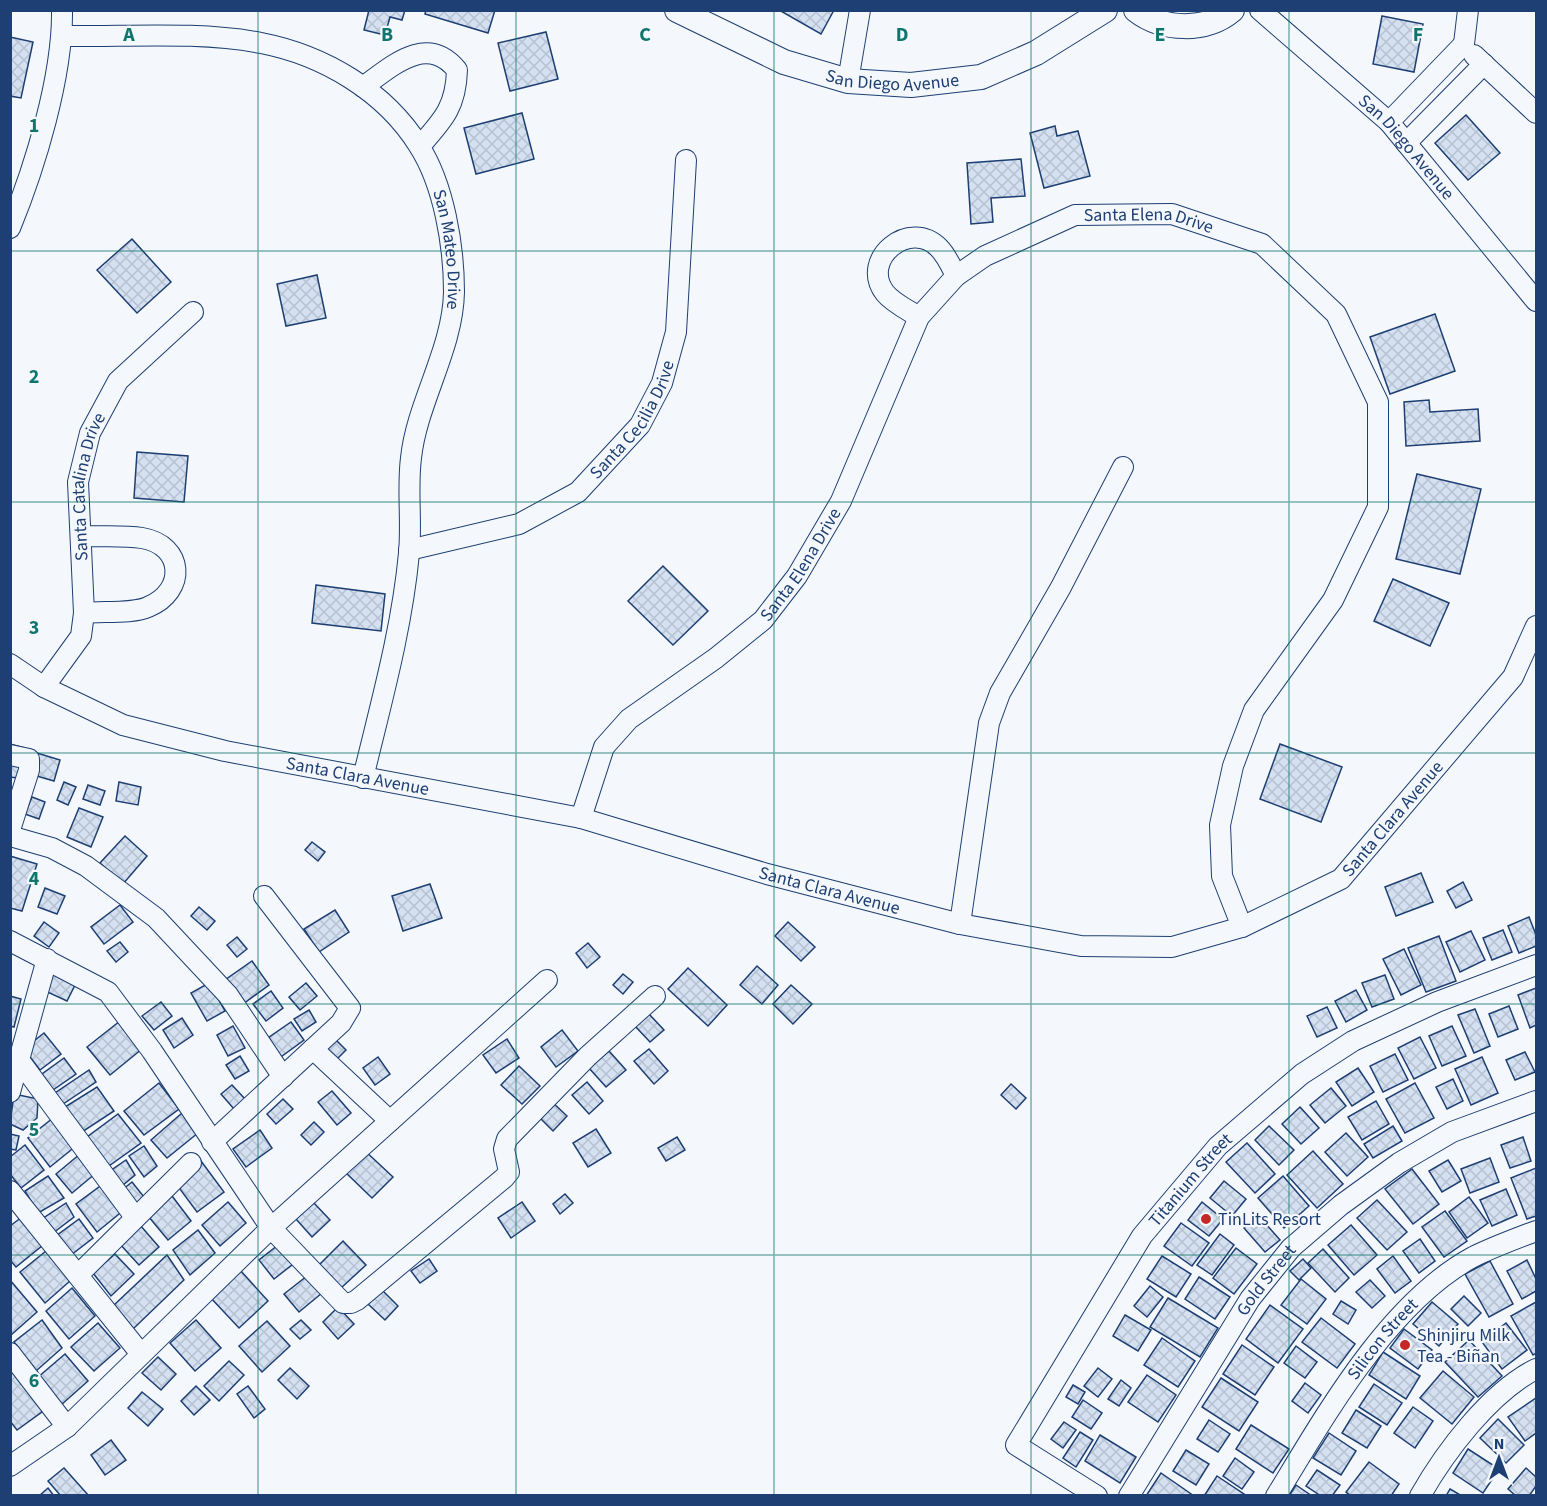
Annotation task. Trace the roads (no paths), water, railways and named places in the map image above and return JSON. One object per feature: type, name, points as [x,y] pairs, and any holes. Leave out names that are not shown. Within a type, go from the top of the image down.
[{"type":"street","points":[[10,228],[48,113],[63,36],[62,10]]},
{"type":"street","name":"San Diego Avenue","points":[[677,10],[784,62],[848,81],[911,84],[981,77],[1036,53],[1105,10]]},
{"type":"street","points":[[848,81],[860,10]]},
{"type":"street","points":[[1136,10],[1144,17],[1171,26],[1199,26],[1225,16],[1232,10]]},
{"type":"street","name":"San Diego Avenue","points":[[1260,10],[1389,123],[1536,301]]},
{"type":"street","points":[[1389,123],[1464,44],[1468,10]]},
{"type":"street","name":"San Mateo Drive","points":[[63,36],[211,38],[261,43],[334,67],[363,87],[398,119],[420,146],[443,203],[451,240],[454,294],[444,346],[418,427],[411,458],[409,550],[401,618],[363,778]]},
{"type":"street","points":[[1464,44],[1536,113]]},
{"type":"street","points":[[363,87],[401,59],[426,52],[448,58],[457,70],[457,90],[447,116],[420,146]]},
{"type":"street","points":[[1406,143],[1484,64]]},
{"type":"street","name":"Santa Cecilia Drive","points":[[409,550],[519,524],[578,492],[640,426],[662,383],[676,332],[686,160]]},
{"type":"street","name":"Santa Elena Drive","points":[[581,818],[604,747],[629,719],[716,658],[763,620],[797,576],[841,501],[919,317],[956,276],[985,256],[1075,215],[1172,214],[1262,244],[1336,314],[1378,402],[1378,507],[1333,600],[1254,710],[1233,766],[1220,825],[1222,876],[1242,927]]},
{"type":"street","points":[[919,317],[891,299],[883,291],[878,270],[887,249],[906,238],[919,237],[930,241],[948,260],[956,276]]},
{"type":"street","name":"Santa Catalina Drive","points":[[44,687],[81,636],[84,612],[78,482],[90,433],[118,381],[193,312]]},
{"type":"street","points":[[960,924],[988,723],[1000,693],[1061,587],[1123,467]]},
{"type":"street","points":[[82,536],[143,538],[161,546],[176,565],[176,582],[166,598],[146,609],[84,612]]},
{"type":"street","name":"Santa Clara Avenue","points":[[10,664],[44,687],[123,725],[225,751],[581,818],[767,874],[960,924],[1081,946],[1172,947],[1242,927],[1341,879],[1513,677],[1536,626]]},
{"type":"street","points":[[10,755],[28,759],[28,770],[10,830]]},
{"type":"street","points":[[10,836],[51,848],[86,866],[156,918],[228,995],[283,1077]]},
{"type":"street","points":[[212,1142],[341,1023],[350,1008],[264,896]]},
{"type":"street","points":[[10,941],[108,992],[152,1050],[271,1228],[338,1301],[351,1303],[504,1178],[509,1172],[504,1149],[507,1139],[588,1056],[655,996]]},
{"type":"street","points":[[10,1092],[47,959]]},
{"type":"street","name":"Titanium Street","points":[[1097,1496],[1016,1445],[1142,1236],[1218,1146],[1302,1074],[1353,1041],[1437,1002],[1536,965]]},
{"type":"street","points":[[10,1466],[67,1427],[271,1228],[547,980]]},
{"type":"street","points":[[313,1049],[390,1121]]},
{"type":"street","points":[[19,1060],[135,1218]]},
{"type":"street","name":"Gold Street","points":[[1129,1496],[1250,1299],[1291,1248],[1341,1205],[1399,1163],[1452,1132],[1536,1101]]},
{"type":"street","points":[[78,1275],[191,1163]]},
{"type":"street","points":[[10,1191],[141,1354]]},
{"type":"street","name":"Silicon Street","points":[[1276,1496],[1319,1426],[1385,1330],[1440,1280],[1471,1258],[1536,1231]]},
{"type":"street","points":[[10,1353],[67,1427]]},
{"type":"street","points":[[1420,1496],[1439,1462],[1485,1408],[1536,1369]]},
{"type":"place","name":"TinLits Resort","points":[[1206,1219]]},
{"type":"place","name":"Shinjiru Milk Tea - Biñan","points":[[1405,1345]]}]
